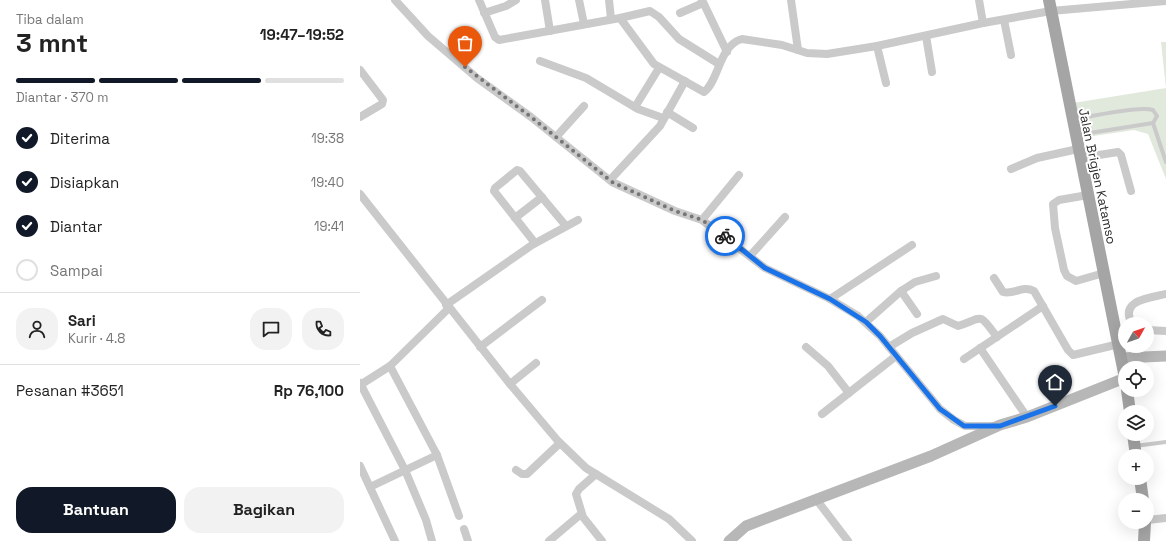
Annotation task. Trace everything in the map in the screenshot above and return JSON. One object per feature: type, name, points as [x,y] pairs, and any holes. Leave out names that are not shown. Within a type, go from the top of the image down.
[{"type":"main road","name":"Jalan Brigjen Katamso","points":[[1050,6],[1118,339]]},
{"type":"main road","name":"Jalan Brigjen Katamso","points":[[1121,353],[1122,361]]},
{"type":"main road","points":[[1144,541],[1145,529]]},
{"type":"street","points":[[394,0],[428,36],[477,78],[556,137],[610,180],[675,211],[702,220],[775,274],[830,299],[866,322],[889,347],[940,409],[954,420],[964,426],[1000,426]]},
{"type":"street","points":[[479,0],[497,39],[550,31],[650,11],[653,12],[679,40],[719,64]]},
{"type":"street","points":[[484,13],[506,6],[516,0]]},
{"type":"street","points":[[545,0],[550,31]]},
{"type":"street","points":[[579,0],[584,24]]},
{"type":"street","points":[[609,0],[611,19]]},
{"type":"street","points":[[791,0],[798,50]]},
{"type":"street","points":[[979,0],[983,23]]},
{"type":"street","points":[[680,13],[702,1],[727,52]]},
{"type":"street","points":[[620,18],[654,64],[704,92],[708,89],[719,64],[727,52],[734,43],[742,39],[782,45],[807,53],[828,54],[877,46],[983,23],[1004,20],[1050,6],[1166,1]]},
{"type":"street","points":[[1004,20],[1011,55]]},
{"type":"street","points":[[926,36],[932,72]]},
{"type":"street","points":[[877,46],[886,83]]},
{"type":"street","points":[[540,60],[586,78],[635,107],[665,115],[693,128]]},
{"type":"street","points":[[635,107],[659,68]]},
{"type":"street","points":[[360,70],[383,100],[382,104],[360,117]]},
{"type":"street","points":[[610,180],[652,134],[685,81]]},
{"type":"street","points":[[556,137],[584,106]]},
{"type":"street","points":[[1011,169],[1037,158],[1118,152],[1121,155],[1131,191]]},
{"type":"street","points":[[536,243],[494,191],[494,188],[519,170],[566,226]]},
{"type":"street","points":[[702,220],[739,175]]},
{"type":"street","points":[[360,194],[480,347],[560,443],[586,468],[669,519],[692,541]]},
{"type":"street","points":[[1088,195],[1059,200],[1053,204],[1055,228],[1064,270],[1067,276],[1076,281],[1104,273]]},
{"type":"street","points":[[515,218],[542,197]]},
{"type":"street","points":[[750,256],[784,217]]},
{"type":"street","points":[[432,541],[426,520],[405,470],[360,384],[390,366],[448,306],[536,243],[578,220]]},
{"type":"street","points":[[830,299],[912,245]]},
{"type":"street","points":[[866,322],[901,291],[915,282],[936,276]]},
{"type":"street","points":[[994,278],[1003,292],[1006,293],[1024,288],[1034,291],[1068,350],[1073,355],[1118,344]]},
{"type":"street","points":[[901,291],[917,314]]},
{"type":"street","points":[[1128,317],[1128,311],[1131,306],[1137,302],[1166,294]]},
{"type":"street","points":[[480,347],[542,300]]},
{"type":"street","points":[[964,359],[1043,306]]},
{"type":"street","points":[[889,347],[912,333],[943,319],[958,326],[978,317],[982,318],[997,337]]},
{"type":"street","points":[[1154,330],[1166,331]]},
{"type":"street","points":[[806,347],[828,366],[849,393]]},
{"type":"street","points":[[980,348],[1028,417]]},
{"type":"street","points":[[822,414],[896,356]]},
{"type":"street","points":[[1122,358],[1166,356]]},
{"type":"street","points":[[510,384],[536,363]]},
{"type":"street","points":[[390,366],[436,455],[459,516]]},
{"type":"street","points":[[729,541],[746,526],[931,456],[1000,426],[1028,417],[1118,381]]},
{"type":"street","points":[[516,470],[522,474],[527,474],[560,443]]},
{"type":"street","points":[[370,487],[436,455]]},
{"type":"street","points":[[360,466],[394,541]]},
{"type":"street","points":[[596,474],[579,489],[576,494],[581,514],[602,541]]},
{"type":"street","points":[[816,499],[848,541]]},
{"type":"street","points":[[549,541],[581,514]]},
{"type":"street","points":[[1154,520],[1166,518]]},
{"type":"street","points":[[464,529],[468,541]]},
{"type":"lane","points":[[1073,121],[1148,109],[1156,113],[1156,119],[1153,123],[1166,162]]},
{"type":"lane","points":[[1076,135],[1153,123]]},
{"type":"lane","points":[[1135,445],[1166,442]]},
{"type":"shaded area","points":[[1161,42],[1166,42],[1166,88]]},
{"type":"shaded area","points":[[1166,88],[1166,179],[1148,134],[1134,130],[1080,138],[1073,103]]},
{"type":"way so far","points":[[465,67],[477,78],[531,117],[612,182],[675,211],[691,215],[702,220],[725,236]]},
{"type":"route","points":[[725,236],[765,268],[830,299],[866,322],[880,336],[940,409],[964,426],[1000,426],[1055,406]]}]
